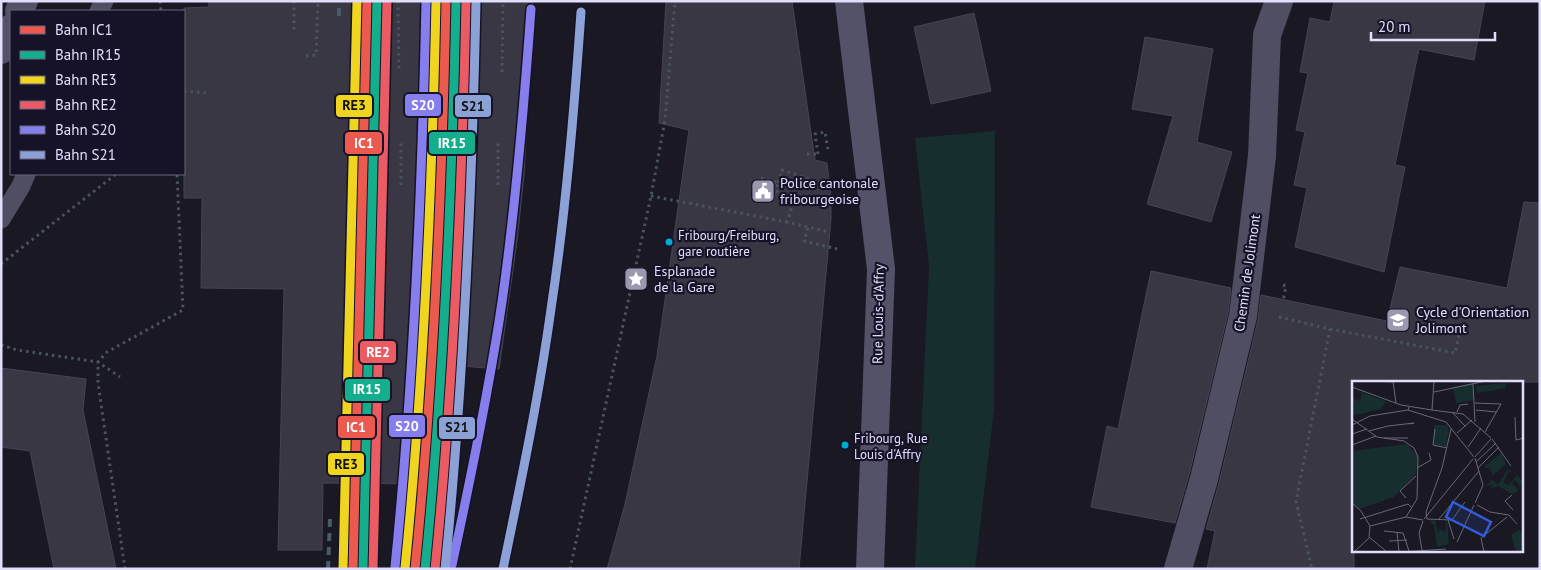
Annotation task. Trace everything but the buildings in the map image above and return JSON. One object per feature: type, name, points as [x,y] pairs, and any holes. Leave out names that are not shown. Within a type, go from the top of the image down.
[{"type":"main road","name":"Rue Louis-d'Affry","points":[[849,1],[881,269],[870,569]]},
{"type":"main road","points":[[1,50],[10,30]]},
{"type":"street","name":"Chemin de Jolimont","points":[[1178,569],[1204,478],[1243,316],[1262,156],[1267,36],[1279,1]]},
{"type":"lane","points":[[1,218],[26,175]]},
{"type":"path","points":[[294,1],[294,30]]},
{"type":"path","points":[[306,56],[316,56],[318,1]]},
{"type":"path","points":[[398,1],[399,71]]},
{"type":"path","points":[[502,72],[503,1]]},
{"type":"path","points":[[570,569],[651,196],[665,120],[675,1]]},
{"type":"path","points":[[185,91],[208,93]]},
{"type":"path","points":[[807,154],[818,154],[814,134],[825,132],[828,150]]},
{"type":"path","points":[[498,141],[498,185]]},
{"type":"path","points":[[401,142],[401,185]]},
{"type":"path","points":[[787,222],[792,211],[790,198],[776,191],[782,170],[816,181]]},
{"type":"path","points":[[1,264],[115,175]]},
{"type":"path","points":[[125,569],[98,383],[98,362],[107,352],[183,310],[177,175]]},
{"type":"path","points":[[761,178],[778,183]]},
{"type":"path","points":[[651,196],[829,232]]},
{"type":"path","points":[[808,228],[804,240],[837,249]]},
{"type":"path","points":[[1281,310],[1279,317],[1330,329],[1455,353],[1460,330]]},
{"type":"path","points":[[1312,569],[1296,501],[1330,329]]},
{"type":"path","points":[[1,345],[17,350],[98,362],[120,377]]},
{"type":"green space","points":[[995,131],[994,409],[975,569],[915,569],[929,266],[915,138]]},
{"type":"railway","points":[[339,1],[339,16]]},
{"type":"railway","points":[[442,569],[451,483],[464,310],[473,1]]},
{"type":"railway","points":[[328,569],[330,519]]},
{"type":"rail line","name":"RE3","points":[[343,569],[357,1]]},
{"type":"rail line","name":"IC1","points":[[353,569],[367,1]]},
{"type":"rail line","name":"IR15","points":[[363,569],[377,1]]},
{"type":"rail line","name":"RE2","points":[[373,569],[387,1]]},
{"type":"rail line","name":"S20","points":[[395,567],[402,496],[416,284],[426,1]]},
{"type":"rail line","name":"RE3","points":[[405,568],[412,497],[426,285],[436,1]]},
{"type":"rail line","name":"IC1","points":[[415,569],[422,498],[436,285],[446,1]]},
{"type":"rail line","name":"IR15","points":[[425,569],[432,498],[446,285],[456,1]]},
{"type":"rail line","name":"RE2","points":[[435,569],[442,498],[456,285],[466,1]]},
{"type":"rail line","name":"S21","points":[[445,569],[452,498],[466,286],[476,2]]},
{"type":"rail line","name":"S20","points":[[452,565],[479,434],[502,302],[519,156],[531,9]]},
{"type":"rail line","name":"S21","points":[[503,569],[535,407],[556,272],[569,160],[581,12]]},
{"type":"place","name":"Police cantonale fribourgeoise","points":[[763,191]]},
{"type":"place","name":"Fribourg/Freiburg, gare routière","points":[[669,242]]},
{"type":"place","name":"Esplanade de la Gare","points":[[636,279]]},
{"type":"place","name":"Cycle d'Orientation Jolimont","points":[[1398,320]]},
{"type":"place","name":"Fribourg, Rue Louis d'Affry","points":[[845,445]]}]
